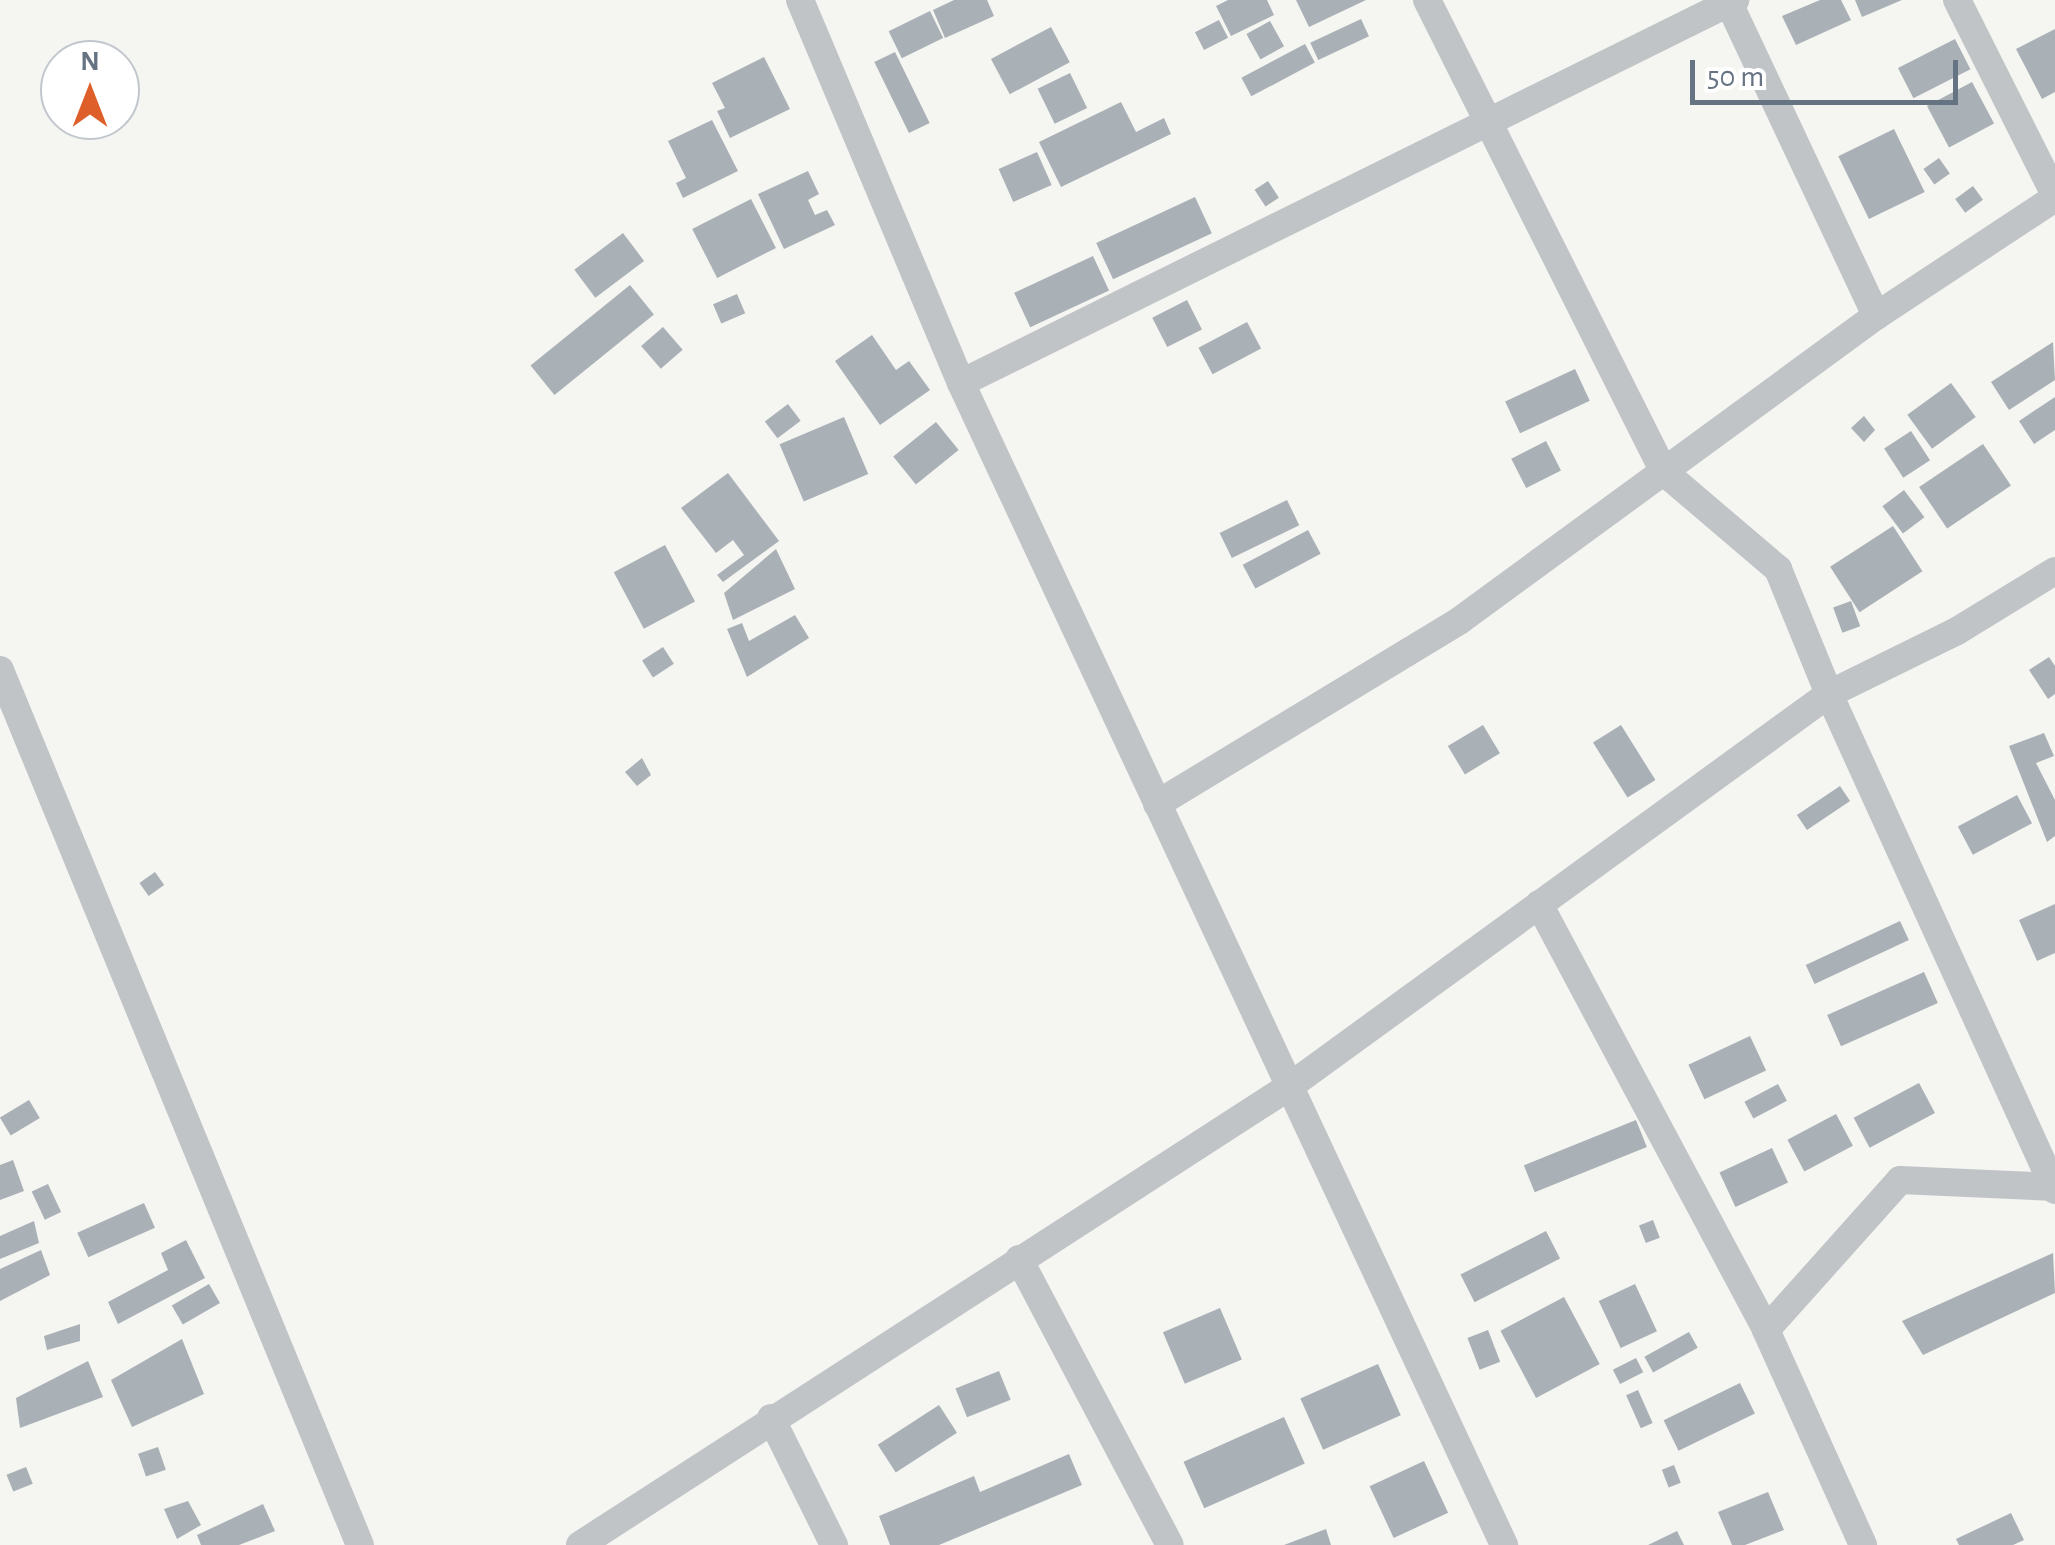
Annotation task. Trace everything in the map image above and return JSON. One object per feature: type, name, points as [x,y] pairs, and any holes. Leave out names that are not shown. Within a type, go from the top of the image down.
[{"type":"street","points":[[800,0],[961,383],[1504,1545]]},
{"type":"street","points":[[1427,0],[1664,472],[1778,569],[1829,694],[2055,1188],[1900,1180],[1766,1330]]},
{"type":"street","points":[[1157,804],[1459,621],[1876,316],[2055,196],[1957,0]]},
{"type":"street","points":[[961,383],[1732,2],[1876,316]]},
{"type":"street","points":[[580,1545],[770,1418],[1290,1086],[1829,694],[1958,630],[2055,571]]},
{"type":"street","points":[[0,670],[360,1545]]},
{"type":"street","points":[[1539,904],[1766,1330],[1863,1545]]},
{"type":"street","points":[[1019,1259],[1170,1545]]},
{"type":"street","points":[[770,1418],[834,1545]]},
{"type":"building","points":[[954,0],[987,0],[994,16],[945,38],[933,10]]},
{"type":"building","points":[[1228,0],[1267,0],[1274,15],[1231,36],[1216,6]]},
{"type":"building","points":[[1296,0],[1366,0],[1309,27]]},
{"type":"building","points":[[1820,0],[1841,0],[1851,20],[1796,45],[1782,16]]},
{"type":"building","points":[[1855,0],[1902,0],[1862,17]]},
{"type":"building","points":[[930,11],[943,38],[902,58],[889,31]]},
{"type":"building","points":[[1361,19],[1369,36],[1318,60],[1310,43]]},
{"type":"building","points":[[1219,20],[1228,38],[1204,50],[1195,32]]},
{"type":"building","points":[[1270,21],[1284,46],[1260,59],[1246,34]]},
{"type":"building","points":[[1051,27],[1070,62],[1010,94],[991,59]]},
{"type":"building","points":[[2055,29],[2055,92],[2042,99],[2016,49]]},
{"type":"building","points":[[1955,39],[1970,69],[1913,98],[1898,68]]},
{"type":"building","points":[[1305,44],[1315,63],[1251,96],[1241,78]]},
{"type":"building","points":[[895,52],[930,123],[909,133],[874,62]]},
{"type":"building","points":[[764,57],[790,109],[730,138],[717,111],[725,108],[712,83]]},
{"type":"building","points":[[1070,73],[1087,108],[1055,124],[1038,89]]},
{"type":"building","points":[[1972,82],[1994,123],[1949,147],[1927,106]]},
{"type":"building","points":[[1121,102],[1136,132],[1164,118],[1171,134],[1061,187],[1039,142]]},
{"type":"building","points":[[712,120],[738,171],[683,198],[676,183],[686,178],[668,141]]},
{"type":"building","points":[[1894,129],[1925,192],[1869,219],[1838,156]]},
{"type":"building","points":[[1037,152],[1052,185],[1013,202],[999,169]]},
{"type":"building","points":[[1939,158],[1950,174],[1934,184],[1923,169]]},
{"type":"building","points":[[808,171],[819,194],[808,200],[815,215],[827,210],[835,225],[784,249],[758,194]]},
{"type":"building","points":[[1268,181],[1279,198],[1265,206],[1255,190]]},
{"type":"building","points":[[1973,186],[1983,200],[1965,213],[1955,199]]},
{"type":"building","points":[[1195,197],[1212,233],[1113,279],[1096,243]]},
{"type":"building","points":[[751,199],[776,248],[717,278],[692,229]]},
{"type":"building","points":[[623,233],[644,261],[595,298],[574,270]]},
{"type":"building","points":[[1093,256],[1109,290],[1030,327],[1014,293]]},
{"type":"building","points":[[630,285],[654,315],[554,395],[531,366]]},
{"type":"building","points":[[737,294],[745,313],[721,323],[713,304]]},
{"type":"building","points":[[1187,300],[1202,329],[1167,347],[1152,318]]},
{"type":"building","points":[[1247,322],[1261,348],[1213,374],[1198,348]]},
{"type":"building","points":[[663,327],[683,350],[661,369],[641,346]]},
{"type":"building","points":[[872,335],[896,370],[909,361],[930,390],[880,425],[835,361]]},
{"type":"building","points":[[2053,342],[2055,380],[2009,410],[1991,382]]},
{"type":"building","points":[[1575,369],[1590,401],[1520,433],[1505,402]]},
{"type":"building","points":[[1951,383],[1976,417],[1932,449],[1907,415]]},
{"type":"building","points":[[2055,397],[2055,430],[2034,444],[2019,421]]},
{"type":"building","points":[[788,404],[801,421],[777,438],[765,421]]},
{"type":"building","points":[[1864,416],[1875,430],[1864,442],[1851,428]]},
{"type":"building","points":[[844,417],[868,474],[804,501],[780,444]]},
{"type":"building","points":[[936,422],[959,450],[916,485],[893,457]]},
{"type":"building","points":[[1911,431],[1930,460],[1903,478],[1884,448]]},
{"type":"building","points":[[1546,441],[1561,470],[1526,488],[1511,459]]},
{"type":"building","points":[[1983,444],[2011,485],[1947,529],[1919,487]]},
{"type":"building","points":[[728,473],[779,541],[723,582],[717,575],[744,555],[733,540],[716,553],[681,508]]},
{"type":"building","points":[[1904,490],[1924,517],[1903,533],[1882,506]]},
{"type":"building","points":[[1287,500],[1299,525],[1232,558],[1220,533]]},
{"type":"building","points":[[1893,526],[1922,571],[1860,612],[1830,567]]},
{"type":"building","points":[[1308,530],[1321,554],[1255,589],[1243,565]]},
{"type":"building","points":[[665,545],[695,602],[644,629],[614,572]]},
{"type":"building","points":[[776,549],[795,589],[733,620],[724,593]]},
{"type":"building","points":[[1851,601],[1860,626],[1842,633],[1833,607]]},
{"type":"building","points":[[795,615],[809,638],[747,677],[727,629],[742,623],[749,641]]},
{"type":"building","points":[[663,647],[674,664],[653,677],[642,661]]},
{"type":"building","points":[[2049,657],[2055,666],[2055,694],[2048,699],[2029,670]]},
{"type":"building","points":[[1483,725],[1500,753],[1465,774],[1448,746]]},
{"type":"building","points":[[1621,725],[1655,780],[1627,798],[1593,742]]},
{"type":"building","points":[[2044,733],[2054,756],[2036,763],[2055,800],[2055,836],[2047,842],[2009,746]]},
{"type":"building","points":[[642,758],[651,775],[637,786],[625,772]]},
{"type":"building","points":[[1840,786],[1850,801],[1807,830],[1797,815]]},
{"type":"building","points":[[2017,795],[2032,823],[1973,855],[1958,826]]},
{"type":"building","points":[[155,872],[164,885],[149,896],[139,883]]},
{"type":"building","points":[[2055,904],[2055,953],[2037,961],[2019,920]]},
{"type":"building","points":[[1900,921],[1909,940],[1815,984],[1806,965]]},
{"type":"building","points":[[1924,972],[1938,1003],[1841,1046],[1827,1015]]},
{"type":"building","points":[[1750,1036],[1766,1070],[1704,1099],[1688,1065]]},
{"type":"building","points":[[1919,1083],[1935,1113],[1870,1148],[1854,1118]]},
{"type":"building","points":[[1778,1084],[1787,1101],[1753,1119],[1744,1102]]},
{"type":"building","points":[[29,1100],[40,1118],[11,1136],[0,1117]]},
{"type":"building","points":[[1836,1114],[1853,1146],[1804,1172],[1787,1140]]},
{"type":"building","points":[[1636,1120],[1647,1147],[1535,1192],[1524,1165]]},
{"type":"building","points":[[1772,1148],[1788,1182],[1735,1207],[1719,1173]]},
{"type":"building","points":[[13,1160],[24,1191],[0,1200],[0,1165]]},
{"type":"building","points":[[48,1184],[61,1212],[45,1220],[32,1192]]},
{"type":"building","points":[[144,1203],[155,1228],[88,1257],[77,1233]]},
{"type":"building","points":[[1653,1220],[1660,1238],[1646,1243],[1639,1225]]},
{"type":"building","points":[[34,1221],[39,1243],[0,1259],[0,1236]]},
{"type":"building","points":[[1546,1231],[1560,1259],[1475,1302],[1460,1275]]},
{"type":"building","points":[[186,1240],[205,1278],[118,1324],[108,1302],[168,1270],[161,1253]]},
{"type":"building","points":[[41,1250],[50,1275],[0,1301],[0,1269]]},
{"type":"building","points":[[2053,1253],[2055,1293],[1923,1355],[1902,1321]]},
{"type":"building","points":[[209,1284],[220,1303],[183,1325],[172,1306]]},
{"type":"building","points":[[1635,1284],[1657,1331],[1621,1348],[1599,1301]]},
{"type":"building","points":[[1564,1297],[1600,1364],[1536,1398],[1500,1331]]},
{"type":"building","points":[[1220,1308],[1242,1360],[1185,1384],[1163,1332]]},
{"type":"building","points":[[80,1324],[80,1341],[47,1350],[44,1336]]},
{"type":"building","points":[[1488,1330],[1500,1362],[1480,1370],[1467,1338]]},
{"type":"building","points":[[1689,1332],[1698,1348],[1653,1372],[1644,1357]]},
{"type":"building","points":[[182,1339],[204,1394],[132,1427],[111,1380]]},
{"type":"building","points":[[1636,1358],[1643,1372],[1620,1384],[1613,1370]]},
{"type":"building","points":[[88,1361],[103,1397],[20,1428],[16,1398]]},
{"type":"building","points":[[1378,1364],[1401,1415],[1323,1450],[1300,1399]]},
{"type":"building","points":[[999,1371],[1011,1400],[967,1417],[955,1389]]},
{"type":"building","points":[[1740,1383],[1755,1414],[1679,1451],[1664,1420]]},
{"type":"building","points":[[1638,1390],[1653,1423],[1641,1428],[1626,1395]]},
{"type":"building","points":[[939,1405],[957,1433],[896,1472],[878,1445]]},
{"type":"building","points":[[1284,1417],[1305,1464],[1204,1508],[1184,1462]]},
{"type":"building","points":[[158,1447],[166,1470],[146,1477],[138,1454]]},
{"type":"building","points":[[1069,1454],[1082,1485],[939,1545],[890,1545],[879,1516],[974,1476],[980,1492]]},
{"type":"building","points":[[1424,1461],[1448,1513],[1394,1538],[1370,1486]]},
{"type":"building","points":[[1674,1465],[1681,1483],[1669,1487],[1662,1470]]},
{"type":"building","points":[[26,1467],[33,1484],[13,1492],[7,1475]]},
{"type":"building","points":[[1768,1492],[1784,1530],[1745,1545],[1732,1545],[1718,1512]]},
{"type":"building","points":[[188,1501],[201,1525],[177,1539],[164,1509]]},
{"type":"building","points":[[263,1504],[275,1531],[239,1545],[201,1545],[197,1535]]},
{"type":"building","points":[[2011,1513],[2024,1540],[2013,1545],[1959,1545],[1956,1539]]},
{"type":"building","points":[[1326,1529],[1331,1545],[1284,1545]]},
{"type":"building","points":[[1677,1531],[1684,1545],[1648,1545]]}]
